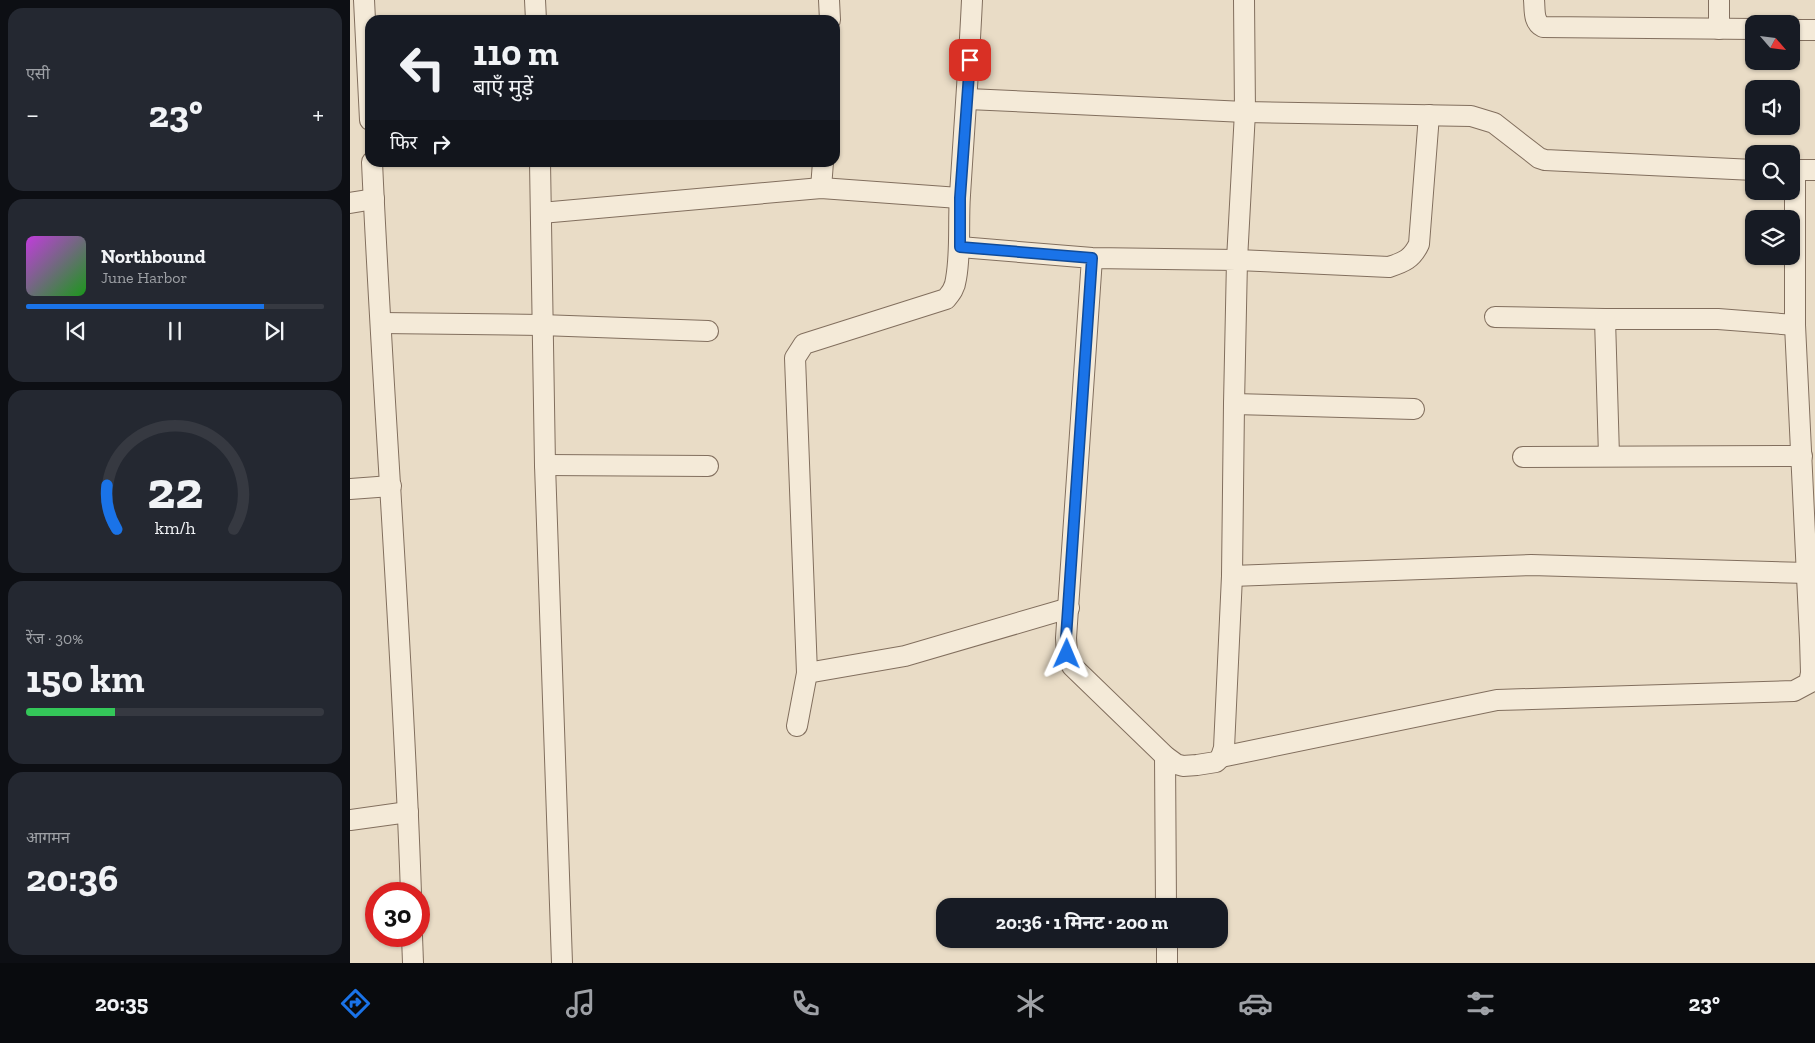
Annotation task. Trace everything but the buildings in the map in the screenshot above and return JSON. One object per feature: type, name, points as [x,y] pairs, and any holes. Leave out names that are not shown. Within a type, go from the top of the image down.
[{"type":"street","points":[[364,0],[365,20]]},
{"type":"street","points":[[535,0],[536,15]]},
{"type":"street","points":[[829,0],[830,15]]},
{"type":"street","points":[[797,726],[807,673],[795,358],[804,344],[946,300],[952,291],[956,281],[960,247],[960,198],[968,99],[972,0]]},
{"type":"street","points":[[1092,258],[1066,638],[1067,654],[1072,666],[1165,756],[1176,764],[1183,766],[1216,762],[1221,757],[1224,748],[1232,576],[1238,260],[1245,112],[1244,0]]},
{"type":"street","points":[[1534,0],[1535,19],[1543,27],[1745,29]]},
{"type":"street","points":[[1719,0],[1719,29]]},
{"type":"street","points":[[1800,30],[1815,30]]},
{"type":"street","points":[[968,99],[1245,112],[1471,116],[1494,123],[1539,158],[1545,160],[1745,170]]},
{"type":"street","points":[[960,247],[1092,258],[1238,260],[1389,267],[1406,261],[1414,254],[1419,244],[1429,115]]},
{"type":"street","points":[[372,167],[391,486],[411,882]]},
{"type":"street","points":[[540,167],[544,465],[562,963]]},
{"type":"street","points":[[821,188],[823,167]]},
{"type":"street","points":[[1221,757],[1497,700],[1794,691],[1808,683],[1811,673],[1808,573],[1795,325],[1801,171]]},
{"type":"street","points":[[541,213],[821,188],[960,198]]},
{"type":"street","points":[[350,203],[374,199]]},
{"type":"street","points":[[1495,317],[1718,319],[1795,325]]},
{"type":"street","points":[[1605,319],[1608,456]]},
{"type":"street","points":[[381,323],[541,325],[708,331]]},
{"type":"street","points":[[1234,404],[1414,409]]},
{"type":"street","points":[[1523,457],[1802,456]]},
{"type":"street","points":[[544,465],[708,466]]},
{"type":"street","points":[[350,489],[391,486]]},
{"type":"street","points":[[1232,576],[1531,565],[1808,573]]},
{"type":"street","points":[[807,673],[905,656],[1069,608]]},
{"type":"street","points":[[1165,756],[1166,898]]},
{"type":"street","points":[[350,820],[408,812]]},
{"type":"street","points":[[412,947],[413,963]]},
{"type":"street","points":[[1167,948],[1167,963]]},
{"type":"route","points":[[970,60],[960,198],[960,247],[1092,258],[1066,638],[1067,654]]}]
